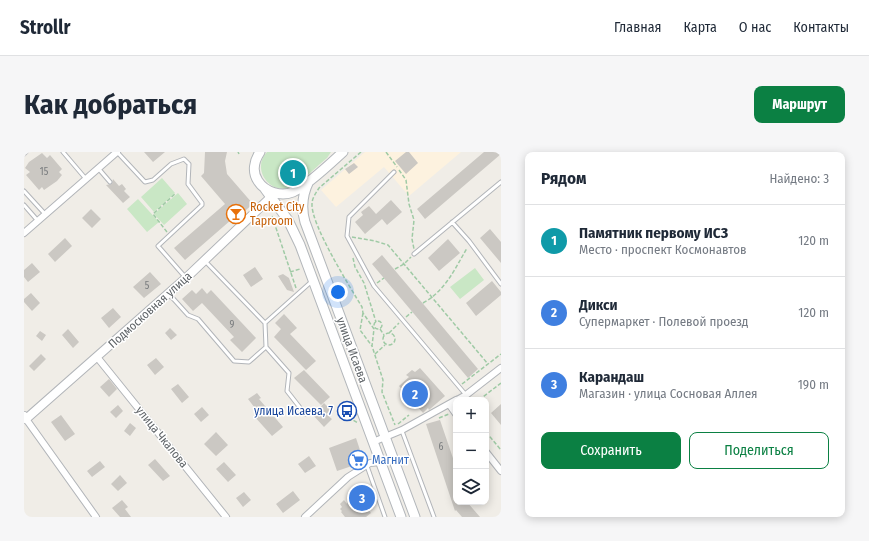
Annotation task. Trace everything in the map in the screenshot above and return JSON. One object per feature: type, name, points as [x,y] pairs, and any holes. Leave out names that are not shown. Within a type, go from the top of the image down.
[{"type":"main road","name":"улица Исаева","points":[[260,152],[256,157],[254,165],[257,179],[288,220],[300,244],[401,517]]},
{"type":"main road","points":[[265,189],[280,194],[288,194],[300,189],[336,155],[343,152]]},
{"type":"main road","name":"улица Исаева","points":[[309,181],[305,188],[303,199],[302,213],[304,222],[415,517]]},
{"type":"street","points":[[24,233],[117,152]]},
{"type":"street","name":"Подмосковная улица","points":[[25,417],[169,294],[272,198]]},
{"type":"street","name":"улица Чкалова","points":[[97,357],[226,517]]},
{"type":"street","points":[[462,397],[501,368]]},
{"type":"street","points":[[374,442],[402,430],[453,402]]},
{"type":"street","points":[[449,404],[453,410]]},
{"type":"street","points":[[25,417],[96,517]]},
{"type":"street","points":[[489,456],[501,471]]},
{"type":"street","points":[[304,517],[348,477],[370,463],[381,462]]},
{"type":"lane","points":[[63,152],[86,178]]},
{"type":"lane","points":[[117,152],[145,182],[153,180],[171,164],[182,159],[188,161],[188,184],[202,203],[202,206],[169,234],[158,246],[186,278]]},
{"type":"lane","points":[[98,168],[110,182]]},
{"type":"lane","points":[[394,172],[349,217],[347,236],[374,286],[466,395]]},
{"type":"lane","points":[[414,254],[501,182]]},
{"type":"lane","points":[[24,191],[46,214]]},
{"type":"lane","points":[[24,205],[38,221]]},
{"type":"lane","points":[[452,222],[469,241],[501,284]]},
{"type":"lane","points":[[205,261],[265,323],[266,347],[289,373],[287,391],[305,414]]},
{"type":"lane","points":[[265,323],[313,280]]},
{"type":"lane","points":[[169,294],[188,315],[198,319],[234,361],[248,362],[266,347]]},
{"type":"lane","points":[[402,430],[434,517]]},
{"type":"lane","points":[[366,465],[385,517]]},
{"type":"path","points":[[361,152],[319,188],[313,199],[312,205],[320,231],[362,307],[363,313],[360,330],[372,346]]},
{"type":"path","points":[[386,152],[406,180],[409,204],[414,220],[412,240],[414,254],[404,264],[394,269]]},
{"type":"path","points":[[169,234],[153,214],[176,192]]},
{"type":"path","points":[[272,216],[298,293]]},
{"type":"path","points":[[347,236],[388,245],[488,364]]},
{"type":"path","points":[[423,303],[432,298],[444,287],[468,246],[469,241]]},
{"type":"path","points":[[351,252],[355,267],[364,283],[376,322],[374,324],[375,328],[380,329],[384,336],[383,341],[386,345]]},
{"type":"path","points":[[363,313],[374,329],[372,346],[383,380],[382,392],[395,426],[409,415]]},
{"type":"path","points":[[376,322],[378,321],[381,323],[382,326],[380,329]]},
{"type":"path","points":[[374,354],[386,345],[392,345],[395,342],[395,337],[390,333],[387,333],[384,336]]},
{"type":"path","points":[[459,386],[501,354]]},
{"type":"path","points":[[483,397],[501,383]]},
{"type":"path","points":[[344,415],[348,420],[353,420],[358,423]]},
{"type":"path","points":[[487,433],[501,450]]},
{"type":"shaded area","points":[[365,152],[461,152],[409,196],[384,167],[336,207],[321,190]]},
{"type":"green space","points":[[267,152],[331,152],[327,158],[297,183],[288,188],[280,189],[268,183],[264,178],[261,165]]},
{"type":"green space","points":[[162,178],[175,193],[154,212],[141,197]]},
{"type":"green space","points":[[178,193],[187,204],[164,225],[154,214]]},
{"type":"green space","points":[[138,199],[159,222],[147,232],[127,209]]},
{"type":"green space","points":[[475,268],[484,280],[460,299],[450,287]]},
{"type":"building","points":[[144,152],[165,152],[153,162]]},
{"type":"building","points":[[205,152],[227,152],[225,161],[227,174],[253,204],[240,215],[239,213],[185,260],[174,248],[225,204],[201,176],[204,173]]},
{"type":"building","points":[[406,152],[409,152],[418,163],[406,174],[395,161]]},
{"type":"building","points":[[484,152],[501,152],[501,154],[425,219],[417,209]]},
{"type":"building","points":[[42,153],[47,158],[50,155],[62,169],[59,172],[62,175],[57,181],[44,190],[42,187],[39,190],[26,175],[30,172],[25,168],[29,162]]},
{"type":"building","points":[[354,163],[358,167],[349,174],[345,169]]},
{"type":"building","points":[[113,179],[119,186],[122,184],[126,189],[124,191],[130,197],[123,203],[106,185],[112,184]]},
{"type":"building","points":[[391,200],[402,212],[387,225],[382,219],[365,234],[355,222],[363,215],[361,212],[369,206],[376,214]]},
{"type":"building","points":[[91,209],[101,219],[92,228],[82,218]]},
{"type":"building","points":[[490,229],[501,242],[501,263],[480,238]]},
{"type":"building","points":[[65,238],[72,246],[55,262],[48,254]]},
{"type":"building","points":[[448,239],[460,253],[439,271],[428,258]]},
{"type":"building","points":[[382,255],[478,369],[468,378],[372,264]]},
{"type":"building","points":[[32,263],[40,272],[28,282],[24,277],[24,270]]},
{"type":"building","points":[[255,267],[263,279],[251,287],[243,275]]},
{"type":"building","points":[[150,272],[161,284],[144,298],[133,287]]},
{"type":"building","points":[[283,274],[289,278],[294,292],[287,290],[278,276]]},
{"type":"building","points":[[492,281],[501,292],[501,295],[476,316],[466,303]]},
{"type":"building","points":[[202,288],[207,294],[211,290],[256,338],[242,352],[230,340],[234,337],[202,303],[193,311],[182,299],[192,290],[196,294]]},
{"type":"building","points":[[31,293],[40,303],[32,311],[24,302],[24,299]]},
{"type":"building","points":[[113,308],[121,317],[109,328],[101,318]]},
{"type":"building","points":[[284,314],[297,328],[290,334],[316,361],[306,370],[274,337],[281,329],[275,323]]},
{"type":"building","points":[[170,328],[177,335],[171,340],[165,333]]},
{"type":"building","points":[[68,329],[79,342],[73,348],[62,335]]},
{"type":"building","points":[[40,331],[46,335],[42,341],[36,336]]},
{"type":"building","points":[[41,354],[46,359],[34,371],[29,366]]},
{"type":"building","points":[[156,358],[164,367],[155,375],[147,365]]},
{"type":"building","points":[[420,368],[445,396],[429,410],[428,408],[423,413],[399,386],[409,377],[406,375],[412,370],[415,372]]},
{"type":"building","points":[[304,370],[330,397],[321,405],[294,378]]},
{"type":"building","points":[[109,379],[117,389],[109,397],[100,387]]},
{"type":"building","points":[[178,384],[189,397],[182,403],[171,389]]},
{"type":"building","points":[[257,393],[261,398],[259,399],[283,427],[272,436],[254,416],[258,412],[248,399]]},
{"type":"building","points":[[324,403],[331,410],[326,414],[332,419],[324,427],[313,415]]},
{"type":"building","points":[[501,404],[501,425],[491,413]]},
{"type":"building","points":[[118,405],[123,411],[116,418],[110,412]]},
{"type":"building","points":[[202,407],[209,415],[201,422],[194,414]]},
{"type":"building","points":[[61,415],[75,434],[65,441],[51,422]]},
{"type":"building","points":[[440,420],[453,458],[453,505],[426,424]]},
{"type":"building","points":[[130,423],[136,428],[130,436],[124,431]]},
{"type":"building","points":[[216,432],[228,445],[216,456],[204,444]]},
{"type":"building","points":[[356,438],[364,462],[337,471],[329,448]]},
{"type":"building","points":[[309,456],[316,466],[305,473],[298,464]]},
{"type":"building","points":[[155,459],[170,476],[163,481],[148,465]]},
{"type":"building","points":[[100,461],[105,467],[92,477],[87,471]]},
{"type":"building","points":[[224,462],[236,475],[228,482],[216,469]]},
{"type":"building","points":[[120,475],[127,483],[118,491],[111,484]]},
{"type":"building","points":[[293,491],[300,500],[283,513],[276,504]]},
{"type":"building","points":[[244,492],[251,500],[243,507],[236,498]]},
{"type":"building","points":[[357,497],[371,513],[366,517],[345,517],[341,512],[342,511],[340,509],[342,507],[340,504],[344,500],[347,504],[350,500],[352,502]]},
{"type":"building","points":[[122,500],[128,507],[125,509],[131,517],[120,517],[112,508]]},
{"type":"building","points":[[453,505],[470,505],[480,517],[462,517],[456,510],[455,511]]},
{"type":"place","name":"Памятник первому ИСЗ","points":[[293,173]]},
{"type":"place","name":"Rocket City Taproom","points":[[236,214]]},
{"type":"place","name":"Дикси","points":[[415,394]]},
{"type":"place","name":"улица Исаева, 7","points":[[347,411]]},
{"type":"place","name":"Магнит","points":[[358,460]]},
{"type":"place","name":"Карандаш","points":[[362,498]]}]
